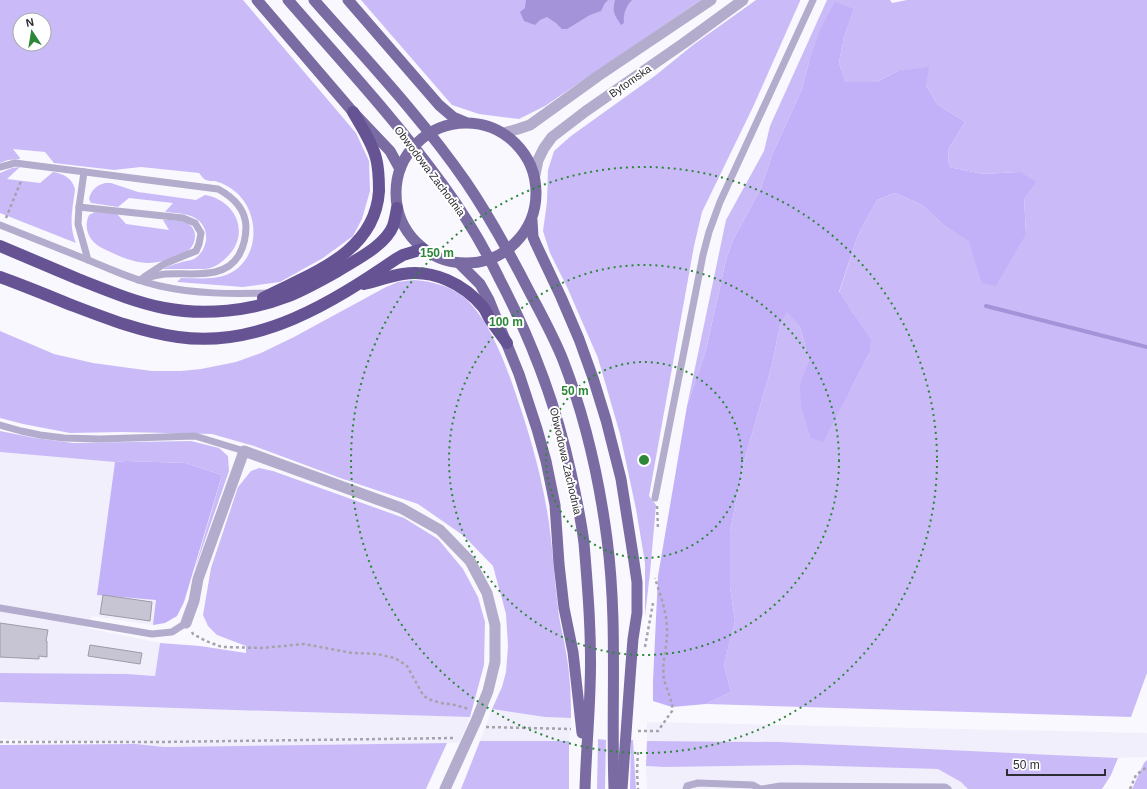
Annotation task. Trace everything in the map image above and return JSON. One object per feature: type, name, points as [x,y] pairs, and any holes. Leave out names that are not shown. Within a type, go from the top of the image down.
[{"type":"highway","points":[[244,308],[316,272],[357,243],[365,232],[376,208],[379,174],[376,157],[354,112]]},
{"type":"highway","points":[[0,246],[101,288],[146,304],[177,310],[221,311],[244,308],[289,296],[310,286],[357,259],[375,247],[389,234],[393,226],[397,208]]},
{"type":"highway","points":[[0,277],[126,324],[179,337],[200,339],[219,338],[248,334],[269,328],[308,312],[355,286],[403,255],[423,249]]},
{"type":"highway","points":[[355,286],[404,274],[421,273],[438,277],[458,286],[474,298],[483,308],[507,343]]},
{"type":"main road","points":[[257,0],[354,112],[390,151],[400,169]]},
{"type":"main road","name":"Obwodowa Zachodnia","points":[[288,0],[407,138],[444,187],[486,252],[516,310],[542,369],[556,412],[573,481],[583,540],[588,604],[590,687],[585,789]]},
{"type":"main road","name":"Obwodowa Zachodnia","points":[[314,0],[421,124],[465,181],[495,228],[533,297],[550,331],[570,379],[584,426],[596,477],[607,540],[612,596],[614,644],[614,789]]},
{"type":"main road","points":[[348,0],[445,111],[463,122],[488,126],[504,133],[523,151],[530,162],[535,175],[537,198],[532,220],[533,237],[561,297],[593,378],[606,420],[621,479],[634,555],[638,614],[633,639],[622,789]]},
{"type":"main road","points":[[472,123],[452,124],[434,130],[413,147],[406,157],[400,169],[396,188],[397,208],[402,223],[408,233],[423,249],[434,256],[460,264],[475,263],[489,260],[503,254],[515,245],[532,220]]},
{"type":"main road","points":[[460,264],[483,288],[489,300],[519,374],[546,462],[555,505],[564,608],[573,652],[586,759]]},
{"type":"street","name":"Bytomska","points":[[504,133],[530,124],[711,0]]},
{"type":"street","name":"Bytomska","points":[[535,175],[538,160],[552,137],[586,111],[743,0]]},
{"type":"street","points":[[186,623],[194,601],[198,579],[244,451],[401,508],[440,530],[470,561],[487,593],[495,625],[495,662],[488,691],[445,789]]},
{"type":"lane","points":[[655,498],[703,255],[709,232],[720,202],[813,0]]},
{"type":"lane","points":[[0,167],[15,163],[218,190],[238,203],[246,224],[244,244],[236,259],[225,268],[204,274],[165,274],[138,280]]},
{"type":"lane","points":[[84,172],[78,224],[88,260]]},
{"type":"lane","points":[[79,207],[183,218],[192,221],[197,226],[201,234],[201,239],[196,250],[164,264],[138,280]]},
{"type":"lane","points":[[1,226],[138,280],[160,286],[226,294],[272,293]]},
{"type":"lane","points":[[0,425],[40,435],[64,438],[100,439],[195,436],[244,451]]},
{"type":"lane","points":[[0,608],[152,634],[172,632],[186,623]]},
{"type":"lane","points":[[686,789],[687,786],[698,783],[753,785],[761,789],[780,786],[945,787],[948,789]]},
{"type":"path","points":[[1,226],[21,181]]},
{"type":"path","points":[[655,498],[658,529]]},
{"type":"path","points":[[655,578],[664,607],[668,629],[663,670],[673,708],[658,731]]},
{"type":"path","points":[[186,623],[193,634],[222,647],[262,648],[304,644],[352,653],[377,654],[395,658],[407,666],[423,694],[428,699],[455,705],[479,714]]},
{"type":"path","points":[[473,727],[546,729]]},
{"type":"path","points":[[0,742],[160,742],[468,738]]},
{"type":"path","points":[[1130,789],[1136,775],[1147,767]]},
{"type":"shaded area","points":[[0,0],[243,0],[356,133],[369,161],[370,191],[362,219],[353,236],[323,258],[280,282],[243,287],[177,282],[181,278],[221,277],[237,269],[245,260],[253,239],[251,215],[239,195],[233,190],[224,184],[206,180],[199,173],[141,167],[114,170],[54,163],[45,152],[13,149],[20,159],[8,160],[0,163]]},
{"type":"shaded area","points":[[361,0],[701,0],[545,106],[519,119],[479,114],[452,105]]},
{"type":"shaded area","points":[[526,0],[608,0],[601,11],[590,15],[567,29],[562,29],[547,17],[540,20],[535,25],[524,21],[520,12],[525,8]]},
{"type":"shaded area","points":[[615,0],[632,0],[625,10],[624,23],[621,25],[614,13]]},
{"type":"shaded area","points":[[756,0],[800,1],[753,107],[702,212],[694,246],[649,496],[656,505],[645,616],[645,563],[636,509],[620,434],[598,358],[567,287],[550,253],[543,231],[547,202],[548,170],[554,151],[571,136]]},
{"type":"shaded area","points":[[827,0],[890,0],[892,3],[907,0],[1147,0],[1147,673],[1131,717],[706,704],[731,692],[724,665],[735,621],[730,587],[730,531],[745,458],[772,365],[780,325],[787,311],[800,327],[809,360],[801,385],[850,390],[869,354],[853,313],[839,293],[858,235],[877,200],[895,193],[922,205],[946,227],[970,241],[981,283],[1026,234],[1024,198],[1020,172],[983,174],[949,167],[948,150],[965,122],[937,104],[926,85],[898,71],[876,82],[846,82],[839,63],[844,37],[854,9],[809,62],[802,89],[772,155],[761,188],[733,240],[726,260],[706,350],[687,406],[726,220],[764,151],[770,126]]},
{"type":"shaded area","points":[[835,2],[854,9],[844,37],[839,63],[846,82],[876,82],[898,71],[929,67],[926,85],[937,104],[965,122],[948,150],[949,167],[983,174],[1020,172],[1036,182],[1024,198],[1026,234],[996,286],[981,283],[969,241],[946,227],[922,205],[895,193],[877,200],[858,235],[839,292],[871,340],[869,354],[823,442],[811,438],[801,407],[800,385],[809,360],[800,327],[787,312],[780,325],[772,365],[745,458],[730,531],[730,587],[735,621],[724,665],[731,692],[706,704],[672,707],[653,701],[658,576],[687,406],[706,350],[726,260],[733,240],[761,188],[772,155],[802,89],[820,30]]},
{"type":"shaded area","points":[[20,167],[7,179],[40,183],[53,172],[64,175],[70,179],[75,189],[72,209],[72,229],[76,243],[0,213],[0,173],[12,168]]},
{"type":"shaded area","points":[[111,183],[138,192],[196,200],[205,195],[216,198],[232,211],[237,219],[239,229],[238,238],[234,248],[222,262],[211,268],[164,269],[173,264],[194,259],[199,255],[205,244],[206,233],[204,227],[192,216],[165,212],[173,203],[129,198],[118,207],[91,203],[89,199],[93,191],[99,185]]},
{"type":"shaded area","points":[[95,212],[117,214],[126,224],[169,230],[163,220],[184,222],[190,225],[194,230],[194,242],[189,250],[175,257],[153,263],[143,263],[131,260],[97,245],[88,234],[87,220],[89,215]]},
{"type":"shaded area","points":[[413,280],[426,281],[444,286],[461,295],[470,303],[492,336],[512,383],[524,417],[543,487],[550,534],[555,586],[568,668],[571,718],[545,717],[492,709],[502,687],[506,672],[508,646],[506,614],[493,566],[464,536],[418,504],[343,479],[254,446],[212,434],[122,432],[70,433],[0,418],[0,331],[54,354],[93,363],[152,371],[201,369],[236,362],[261,353],[294,337],[386,287],[398,282]]},
{"type":"shaded area","points":[[0,431],[35,438],[73,443],[191,441],[219,448],[228,456],[229,471],[194,572],[222,475],[185,463],[115,462],[0,452]]},
{"type":"shaded area","points":[[0,452],[115,462],[97,595],[156,600],[153,625],[92,616],[87,628],[160,643],[155,676],[127,674],[0,673]]},
{"type":"shaded area","points":[[115,462],[185,463],[222,475],[184,602],[177,616],[165,623],[153,625],[156,600],[97,595]]},
{"type":"shaded area","points":[[259,468],[273,471],[404,518],[438,539],[463,569],[478,597],[485,622],[484,665],[470,717],[0,702],[0,673],[127,674],[155,676],[160,643],[200,646],[246,653],[246,646],[217,635],[208,626],[203,615],[211,568],[238,487],[251,471]]},
{"type":"shaded area","points":[[0,702],[470,717],[459,743],[164,747],[136,744],[0,739]]},
{"type":"shaded area","points":[[492,709],[545,717],[571,718],[569,741],[480,741]]},
{"type":"shaded area","points":[[647,722],[1147,733],[1147,757],[1118,758],[780,742],[647,741]]},
{"type":"shaded area","points":[[598,739],[606,740],[605,789],[597,789]]},
{"type":"shaded area","points":[[631,740],[633,740],[636,789],[630,789]]},
{"type":"shaded area","points":[[480,741],[569,741],[569,789],[461,789]]},
{"type":"shaded area","points":[[647,741],[780,742],[1118,758],[1111,775],[1102,789],[968,789],[961,782],[938,769],[797,765],[646,766]]},
{"type":"shaded area","points":[[447,743],[426,789],[0,789],[0,745],[136,744],[164,747]]},
{"type":"shaded area","points":[[1147,760],[1147,789],[1132,789],[1144,763]]},
{"type":"shaded area","points":[[797,765],[939,769],[961,782],[968,789],[647,789],[646,766]]},
{"type":"building","points":[[103,595],[152,602],[150,621],[100,614]]},
{"type":"building","points":[[0,623],[48,630],[46,641],[47,657],[39,656],[39,659],[0,657]]},
{"type":"building","points":[[90,645],[142,653],[140,664],[88,656]]},
{"type":"waterway","points":[[986,306],[1147,347]]}]
